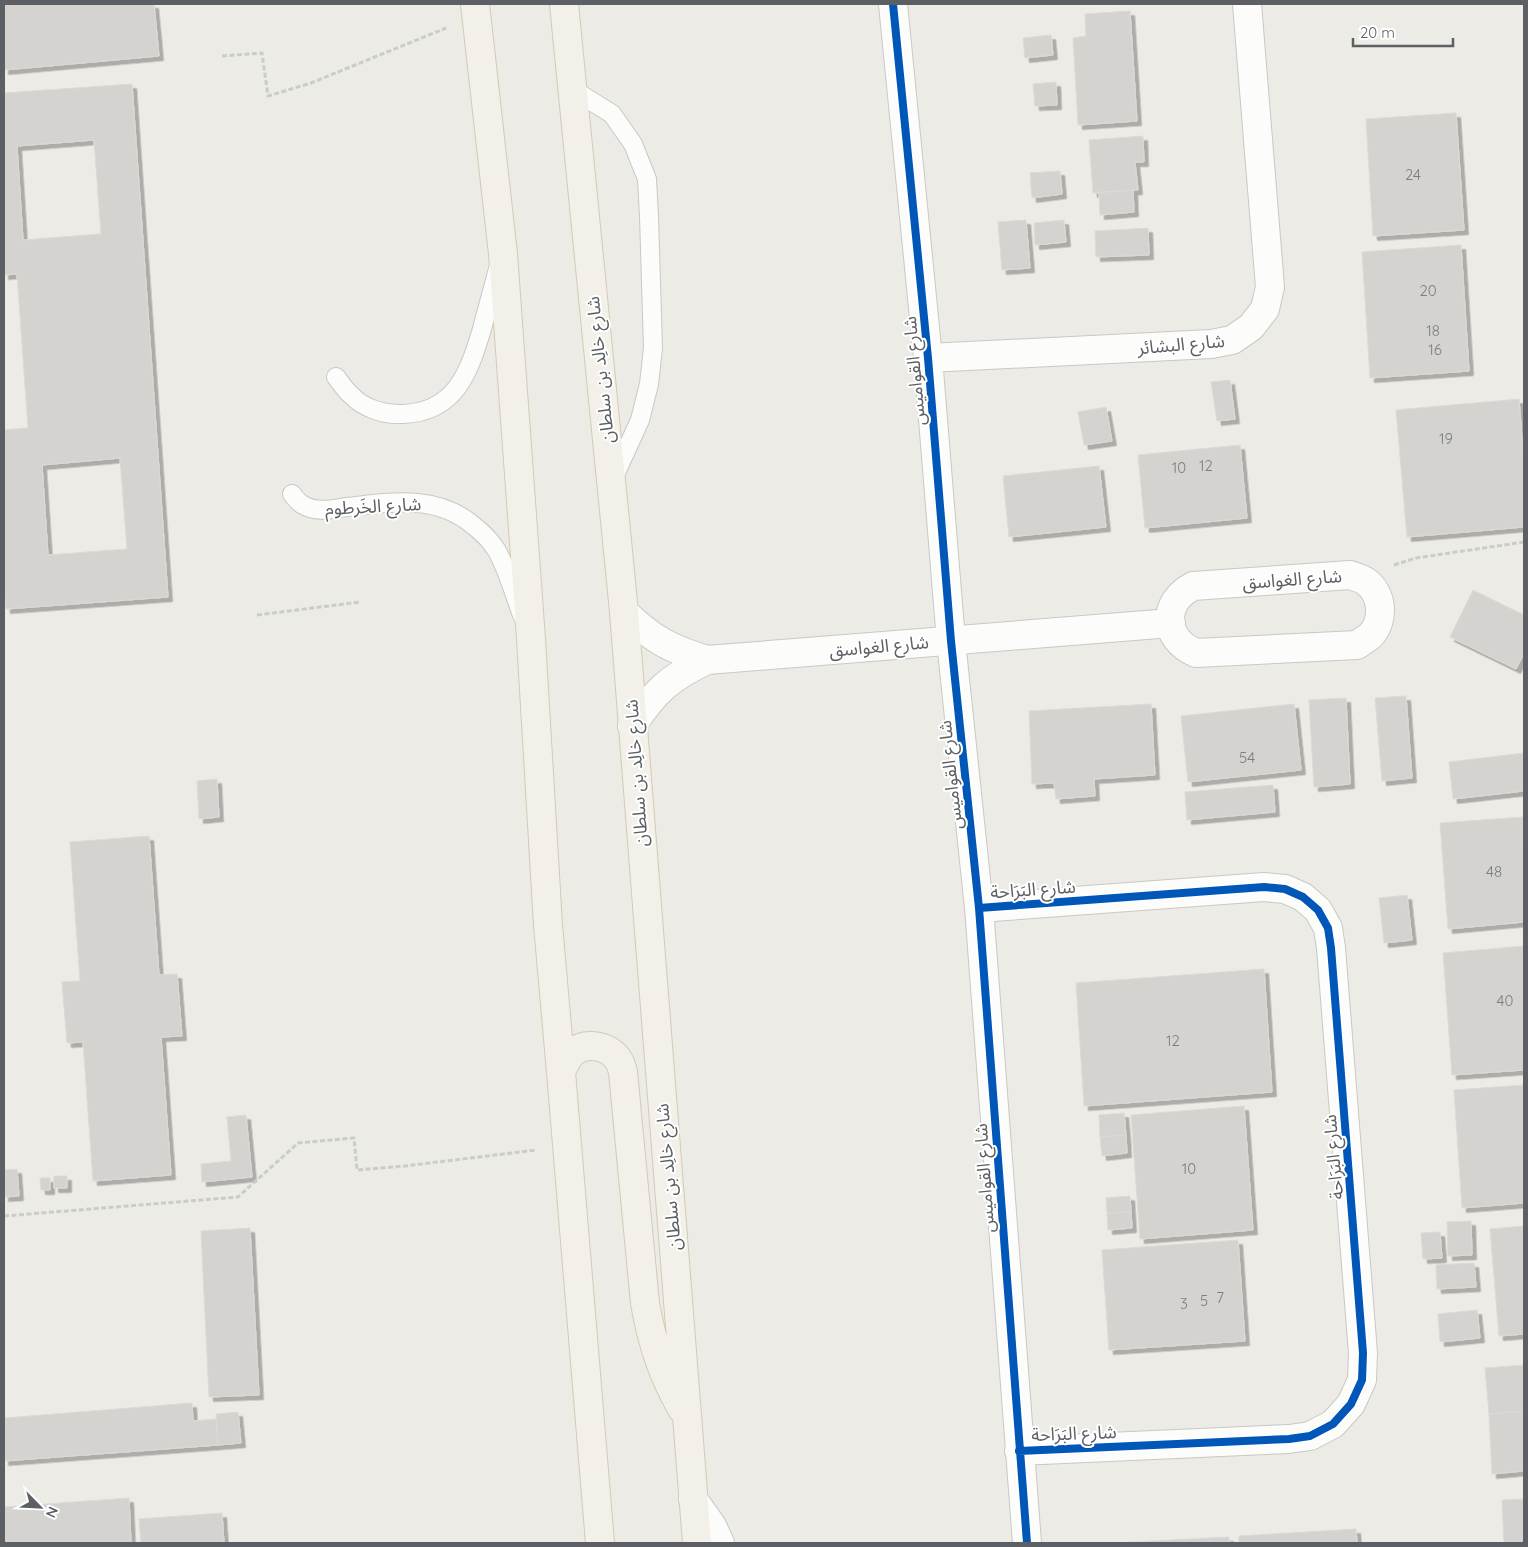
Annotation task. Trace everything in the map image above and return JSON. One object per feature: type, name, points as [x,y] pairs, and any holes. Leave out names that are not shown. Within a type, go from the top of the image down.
[{"type":"main road","name":"شارع خالِد بن سلطان","points":[[564,4],[624,612],[697,1543]]},
{"type":"main road","points":[[476,10],[503,254],[532,640],[548,925],[600,1543]]},
{"type":"main road","points":[[561,1072],[566,1061],[574,1051],[586,1046],[598,1046],[610,1051],[618,1060],[623,1072],[645,1304],[650,1334],[672,1392],[688,1419]]},
{"type":"street","name":"شارع القواميس","points":[[892,4],[928,358],[951,640],[979,908],[1027,1543]]},
{"type":"street","name":"شارع البشائر","points":[[928,358],[1211,344],[1232,340],[1251,327],[1265,309],[1270,288],[1247,4]]},
{"type":"street","name":"شارع الغواسق","points":[[1350,575],[1365,581],[1376,592],[1381,607],[1379,623],[1370,636],[1356,644],[1196,653],[1186,649],[1178,642],[1173,633],[1171,611],[1175,600],[1183,591],[1193,586],[1350,575]]},
{"type":"street","name":"شارع الغواسق","points":[[624,612],[642,629],[662,643],[684,653],[707,660]]},
{"type":"street","name":"شارع الغواسق","points":[[632,726],[646,704],[664,686],[684,671],[707,660],[1171,623]]},
{"type":"street","name":"شارع البَرَاحة","points":[[979,908],[1264,887],[1285,888],[1303,897],[1318,910],[1328,928],[1331,948],[1363,1353],[1362,1380],[1351,1404],[1333,1424],[1310,1436],[1289,1439],[1019,1451]]},
{"type":"street","points":[[693,1499],[712,1526],[720,1543]]},
{"type":"lane","points":[[572,89],[612,114],[633,144],[647,179],[653,311],[653,348],[649,384],[640,420],[611,482]]},
{"type":"lane","points":[[336,377],[351,396],[370,409],[393,415],[416,414],[438,405],[456,391],[468,371],[503,254]]},
{"type":"lane","name":"شارع الخَرطوم","points":[[292,494],[302,505],[316,509],[331,510],[346,507],[414,502],[434,504],[452,511],[469,521],[484,534],[496,550],[505,567],[532,640]]},
{"type":"path","points":[[222,56],[262,53],[268,96],[311,83],[476,10]]},
{"type":"path","points":[[1365,581],[1380,571],[1416,558],[1524,542]]},
{"type":"path","points":[[257,615],[360,602]]},
{"type":"path","points":[[4,1216],[238,1197],[298,1143],[354,1138],[357,1170],[567,1146]]},
{"type":"building","points":[[4,4],[154,4],[159,56],[4,70]]},
{"type":"building","points":[[1130,11],[1137,121],[1078,125],[1073,38],[1086,36],[1085,14]]},
{"type":"building","points":[[1051,35],[1053,55],[1025,58],[1023,38]]},
{"type":"building","points":[[1056,82],[1057,105],[1035,106],[1033,84]]},
{"type":"building","points":[[132,84],[168,597],[6,609],[4,578],[4,430],[28,428],[17,274],[4,275],[4,93]],"holes":[[[94,140],[101,234],[23,240],[17,146]],[[120,458],[127,549],[48,555],[42,465]]]},
{"type":"building","points":[[1456,113],[1464,230],[1373,236],[1366,119]]},
{"type":"building","points":[[1143,136],[1144,162],[1135,162],[1138,190],[1093,193],[1089,140]]},
{"type":"building","points":[[1060,171],[1062,194],[1032,198],[1030,173]]},
{"type":"building","points":[[1133,190],[1134,212],[1100,215],[1099,192]]},
{"type":"building","points":[[1026,220],[1030,268],[1002,270],[998,222]]},
{"type":"building","points":[[1064,220],[1066,242],[1035,245],[1034,223]]},
{"type":"building","points":[[1148,228],[1149,255],[1096,257],[1095,231]]},
{"type":"building","points":[[1461,245],[1469,371],[1370,378],[1362,252]]},
{"type":"building","points":[[1230,380],[1235,419],[1217,421],[1211,382]]},
{"type":"building","points":[[1519,399],[1524,466],[1524,527],[1407,537],[1396,410]]},
{"type":"building","points":[[1106,407],[1112,441],[1084,445],[1078,412]]},
{"type":"building","points":[[1240,445],[1247,518],[1145,528],[1138,455]]},
{"type":"building","points":[[1099,466],[1106,527],[1009,537],[1003,476]]},
{"type":"building","points":[[1473,590],[1524,615],[1524,653],[1516,669],[1450,637]]},
{"type":"building","points":[[1406,696],[1412,778],[1382,781],[1375,698]]},
{"type":"building","points":[[1346,698],[1350,784],[1314,787],[1309,700]]},
{"type":"building","points":[[1151,704],[1155,775],[1094,779],[1095,796],[1056,799],[1054,783],[1032,784],[1029,711]]},
{"type":"building","points":[[1294,704],[1301,770],[1188,782],[1181,716]]},
{"type":"building","points":[[1524,753],[1524,791],[1453,799],[1449,762]]},
{"type":"building","points":[[217,779],[219,817],[199,819],[197,781]]},
{"type":"building","points":[[1273,785],[1275,812],[1187,820],[1185,792]]},
{"type":"building","points":[[1523,817],[1524,922],[1448,929],[1440,823]]},
{"type":"building","points":[[149,836],[159,975],[177,974],[182,1036],[161,1037],[171,1175],[93,1181],[83,1042],[67,1043],[62,982],[80,981],[70,842]]},
{"type":"building","points":[[1407,895],[1412,940],[1384,943],[1379,898]]},
{"type":"building","points":[[1524,946],[1524,1070],[1452,1075],[1443,953]]},
{"type":"building","points":[[1264,969],[1272,1092],[1084,1106],[1076,983]]},
{"type":"building","points":[[1524,1085],[1524,1203],[1462,1208],[1454,1090]]},
{"type":"building","points":[[1244,1106],[1253,1230],[1140,1239],[1131,1115]]},
{"type":"building","points":[[1124,1113],[1126,1135],[1100,1137],[1099,1115]]},
{"type":"building","points":[[246,1115],[252,1177],[202,1182],[201,1164],[231,1161],[227,1117]]},
{"type":"building","points":[[1126,1135],[1127,1153],[1102,1156],[1100,1137]]},
{"type":"building","points":[[17,1169],[19,1196],[4,1197],[4,1170]]},
{"type":"building","points":[[54,1176],[67,1176],[67,1188],[54,1188]]},
{"type":"building","points":[[40,1178],[50,1178],[50,1190],[41,1190]]},
{"type":"building","points":[[1130,1196],[1131,1212],[1107,1213],[1106,1198]]},
{"type":"building","points":[[1131,1212],[1132,1228],[1108,1230],[1107,1213]]},
{"type":"building","points":[[1471,1221],[1472,1255],[1448,1256],[1447,1222]]},
{"type":"building","points":[[1524,1226],[1524,1334],[1499,1336],[1490,1229]]},
{"type":"building","points":[[250,1228],[259,1395],[209,1397],[201,1231]]},
{"type":"building","points":[[1440,1232],[1442,1258],[1423,1259],[1421,1233]]},
{"type":"building","points":[[1238,1240],[1245,1341],[1109,1350],[1102,1250]]},
{"type":"building","points":[[1474,1263],[1476,1287],[1437,1289],[1436,1265]]},
{"type":"building","points":[[1477,1310],[1480,1338],[1440,1342],[1438,1314]]},
{"type":"building","points":[[1524,1365],[1524,1411],[1489,1414],[1485,1368]]},
{"type":"building","points":[[192,1403],[193,1421],[216,1419],[218,1445],[4,1461],[4,1418]]},
{"type":"building","points":[[1524,1411],[1524,1471],[1492,1474],[1489,1414]]},
{"type":"building","points":[[238,1412],[241,1443],[218,1445],[216,1414]]},
{"type":"building","points":[[129,1498],[131,1543],[4,1543],[4,1507]]},
{"type":"building","points":[[1524,1499],[1524,1543],[1504,1543],[1502,1500]]},
{"type":"building","points":[[222,1513],[224,1543],[141,1543],[139,1519]]},
{"type":"building","points":[[1356,1529],[1357,1543],[1239,1543],[1239,1536]]},
{"type":"building","points":[[1229,1537],[1229,1543],[1114,1543]]},
{"type":"cycle path","points":[[893,4],[928,358],[951,641],[979,908],[1027,1543]]},
{"type":"cycle path","points":[[979,908],[1264,887],[1285,889],[1303,897],[1318,910],[1328,928],[1331,948],[1363,1353],[1362,1380],[1351,1404],[1333,1424],[1310,1436],[1289,1439],[1019,1451]]}]
